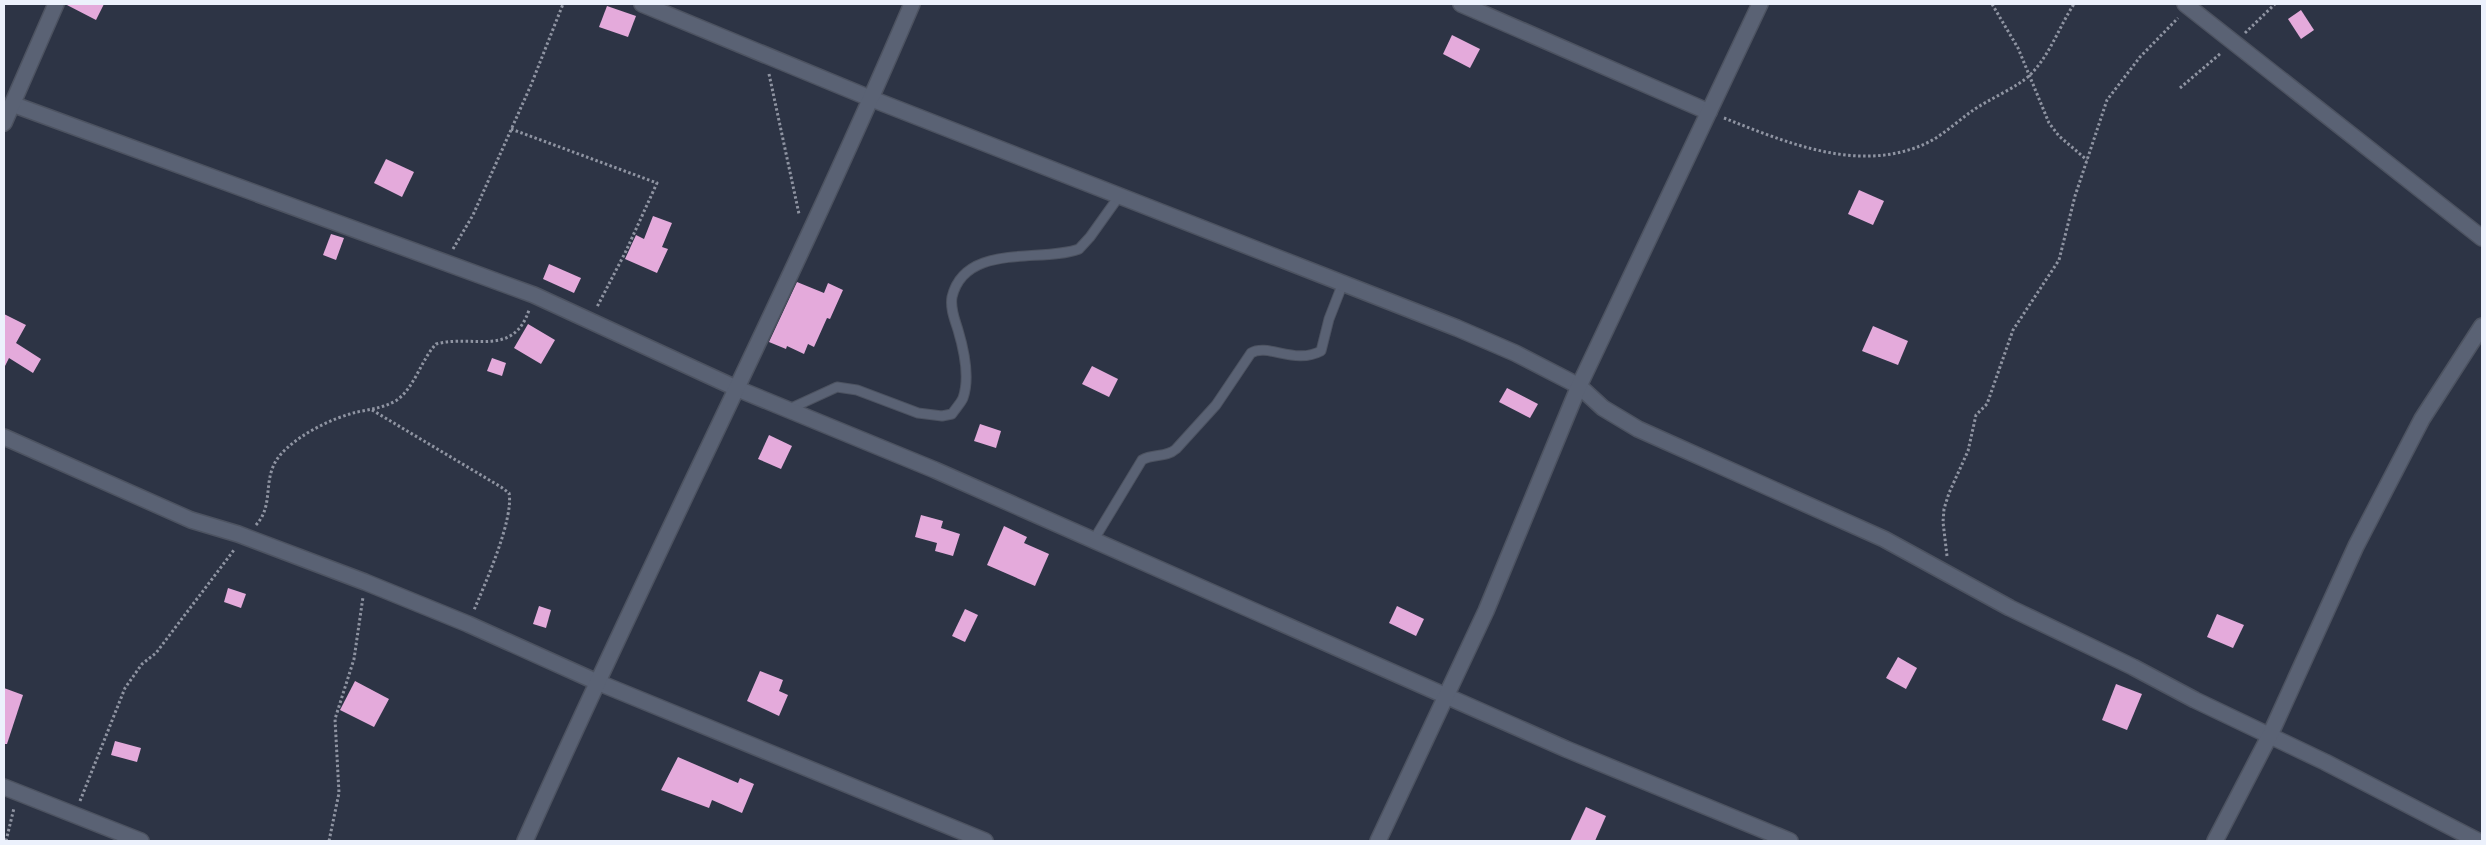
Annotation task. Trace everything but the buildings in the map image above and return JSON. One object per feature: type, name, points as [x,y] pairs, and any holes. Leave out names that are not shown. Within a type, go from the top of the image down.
[{"type":"street","points":[[4,123],[56,4]]},
{"type":"street","points":[[642,4],[872,99],[1343,283],[1515,353],[1579,386],[1603,408],[1638,429],[1884,539],[1950,576],[2195,700],[2326,762],[2478,841]]},
{"type":"street","points":[[525,841],[597,682],[738,389],[872,99],[912,4]]},
{"type":"street","points":[[1461,4],[1709,112]]},
{"type":"street","points":[[1378,841],[1444,696],[1486,611],[1579,386],[1760,4]]},
{"type":"street","points":[[2187,5],[2482,238]]},
{"type":"street","points":[[12,104],[534,295],[738,389],[934,470],[1444,696],[1790,841]]},
{"type":"street","points":[[2215,841],[2270,735],[2356,546],[2422,419],[2482,326]]},
{"type":"street","points":[[4,437],[191,520],[238,534],[365,582],[468,624],[597,682],[985,841]]},
{"type":"street","points":[[4,787],[75,813],[141,841]]},
{"type":"lane","points":[[787,410],[837,387],[857,390],[891,404],[929,415],[952,414],[963,398],[965,379],[965,358],[952,304],[954,291],[960,281],[970,271],[985,263],[1004,257],[1079,249],[1090,237],[1120,195]]},
{"type":"lane","points":[[1093,540],[1142,460],[1148,456],[1169,454],[1176,449],[1216,405],[1251,353],[1261,350],[1301,357],[1321,351],[1329,319],[1343,283]]},
{"type":"path","points":[[445,264],[473,215],[532,85],[563,4]]},
{"type":"path","points":[[1992,4],[2018,48],[2049,123],[2059,136],[2086,160]]},
{"type":"path","points":[[1709,112],[1817,152],[1882,155],[1907,150],[1935,138],[1978,106],[2029,76],[2046,54],[2074,4]]},
{"type":"path","points":[[2180,88],[2235,43],[2275,4]]},
{"type":"path","points":[[1950,576],[1943,533],[1944,509],[1968,451],[1976,415],[1986,405],[2013,330],[2059,260],[2062,243],[2086,160],[2107,100],[2117,85],[2187,5]]},
{"type":"path","points":[[764,54],[777,103],[800,215]]},
{"type":"path","points":[[511,129],[657,183],[607,291],[589,320]]},
{"type":"path","points":[[75,813],[125,688],[142,664],[156,653],[179,620],[234,552],[238,534],[257,524],[262,518],[267,499],[270,471],[286,449],[336,419],[390,404],[399,398],[436,344],[495,342],[518,332],[524,322],[534,295]]},
{"type":"path","points":[[372,410],[501,487],[509,494],[508,511],[497,553],[468,624]]},
{"type":"path","points":[[329,841],[339,793],[335,719],[354,659],[365,582]]},
{"type":"path","points":[[6,841],[18,793]]}]
